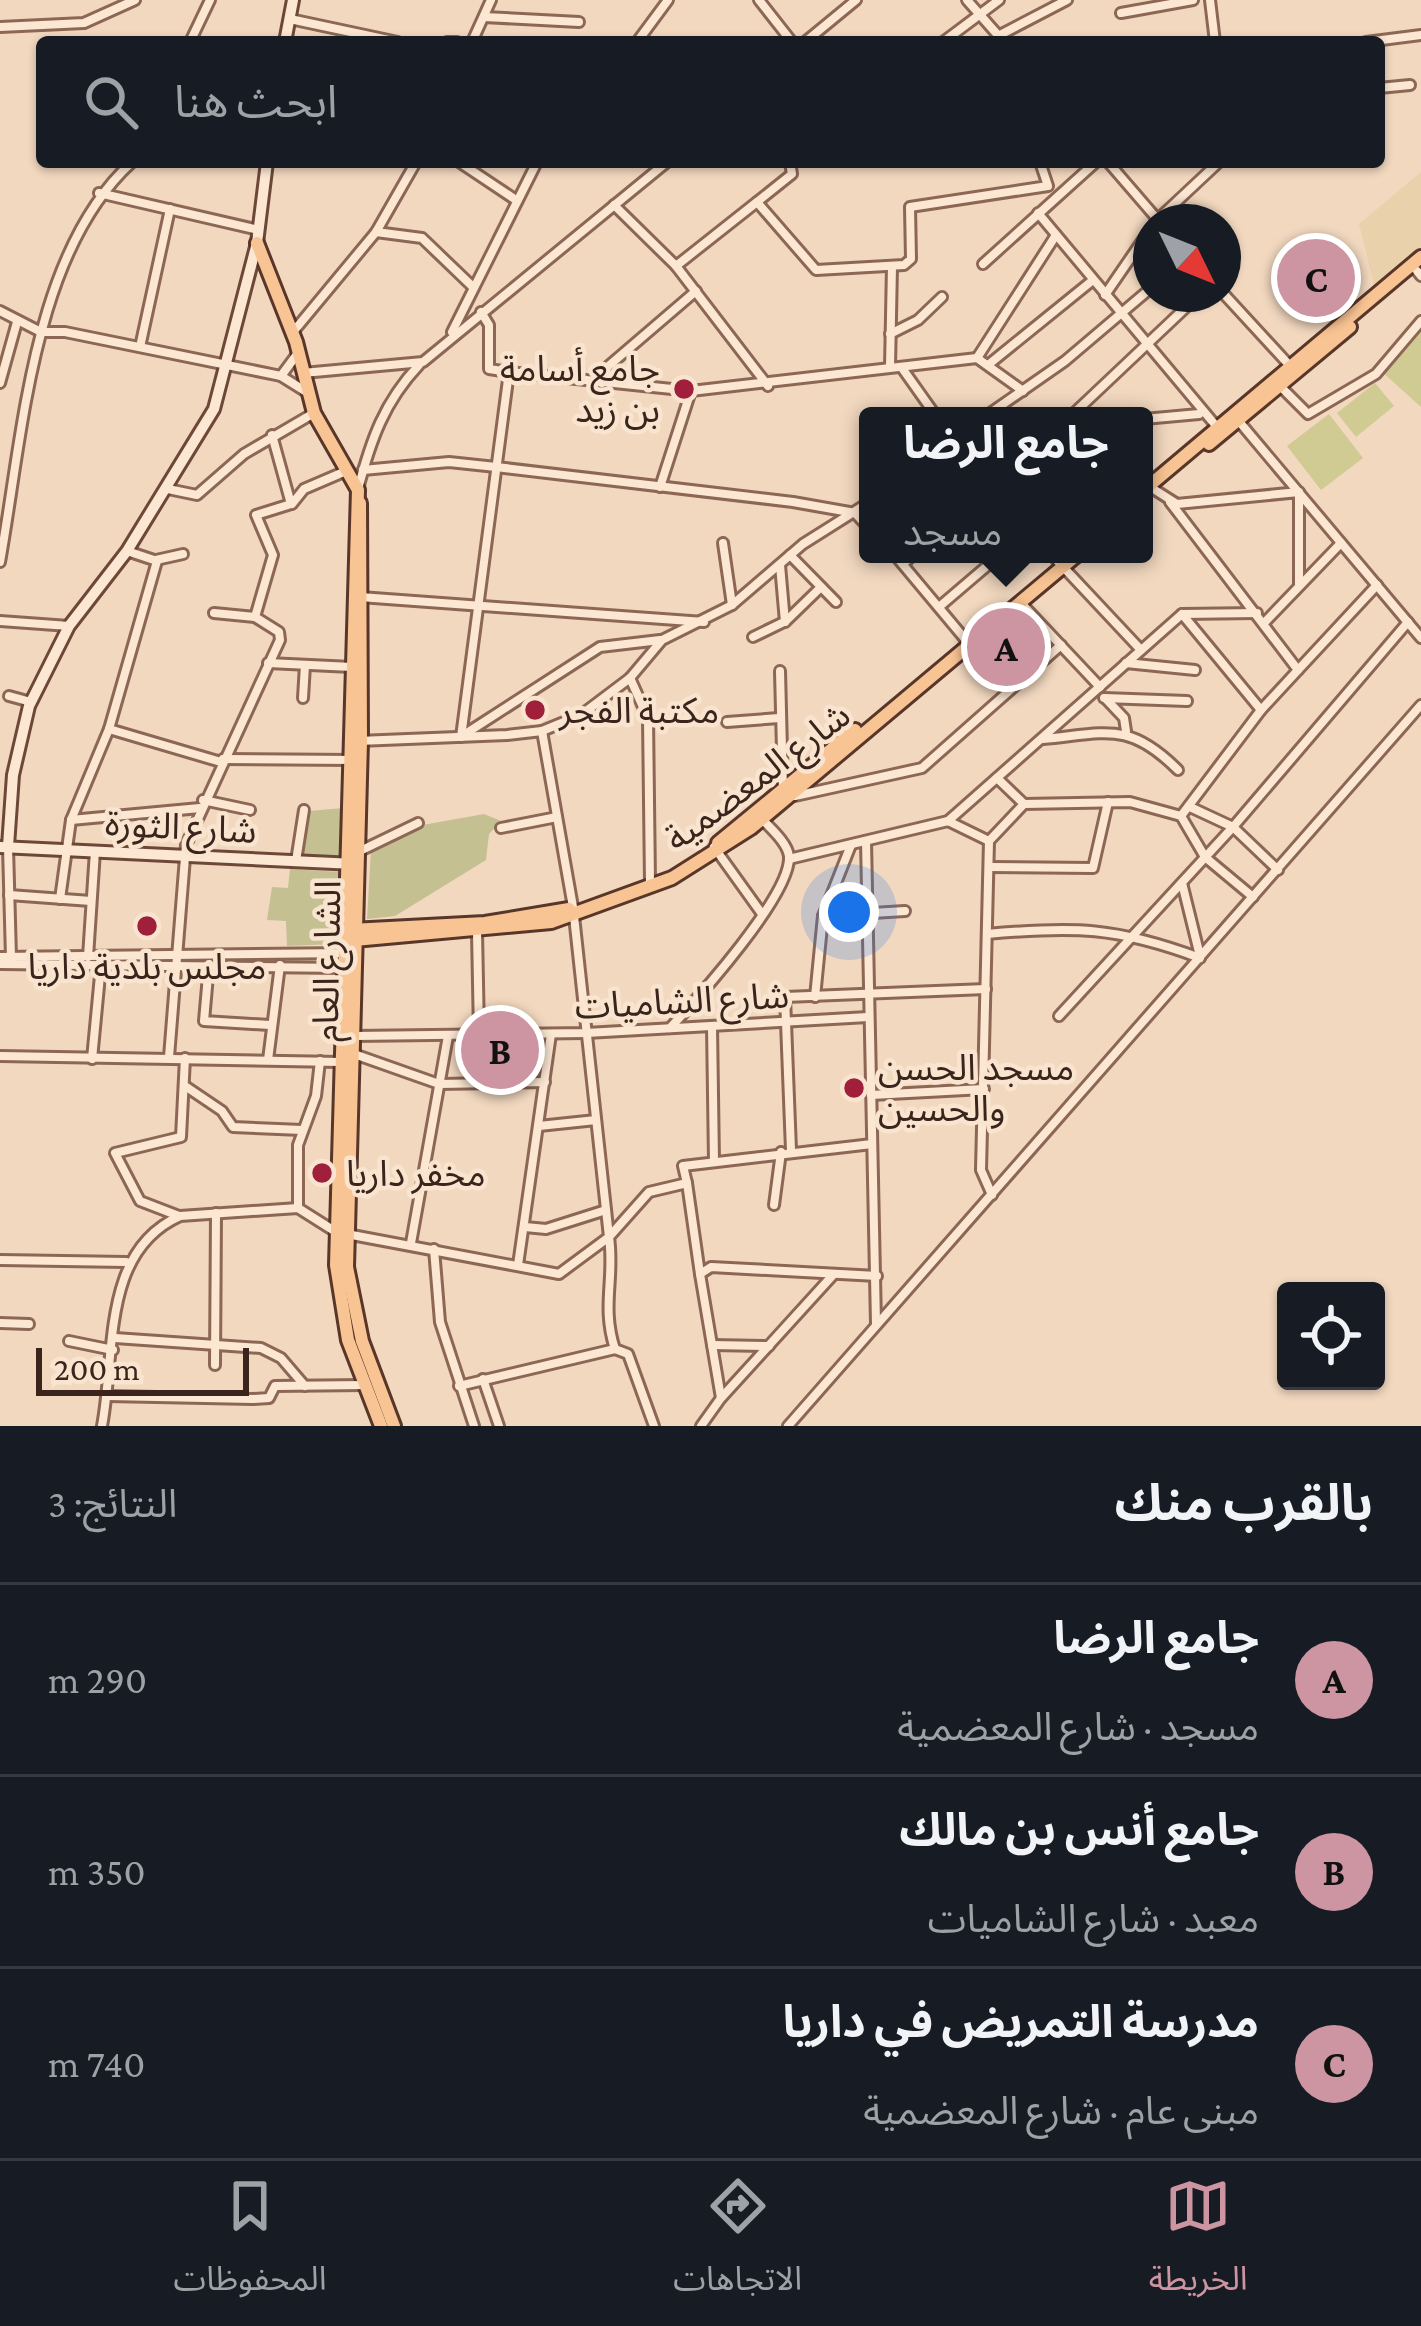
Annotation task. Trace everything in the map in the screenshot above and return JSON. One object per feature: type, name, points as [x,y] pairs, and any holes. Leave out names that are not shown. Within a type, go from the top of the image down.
[{"type":"main road","points":[[258,237],[293,332],[314,413],[358,490]]},
{"type":"main road","points":[[1153,489],[1420,268]]},
{"type":"main road","points":[[1153,488],[1217,427],[1280,386],[1293,369]]},
{"type":"main road","name":"الشارع العام","points":[[358,490],[356,860],[347,950],[350,1058],[342,1233],[344,1323],[382,1426]]},
{"type":"main road","name":"شارع المعضمية","points":[[347,950],[477,932],[574,911],[653,886],[716,849],[759,815],[1020,602],[1057,563]]},
{"type":"main road","name":"شارع المعضمية","points":[[968,643],[1057,563]]},
{"type":"main road","points":[[356,741],[352,668],[358,597]]},
{"type":"main road","name":"شارع المعضمية","points":[[347,950],[574,911],[650,882],[716,849]]},
{"type":"main road","name":"الشارع العام","points":[[347,950],[355,1036],[350,1058]]},
{"type":"main road","name":"الشارع العام","points":[[342,1233],[357,1323],[394,1426]]},
{"type":"street","points":[[0,27],[84,23],[135,0]]},
{"type":"street","points":[[193,36],[210,0]]},
{"type":"street","points":[[286,36],[293,0]]},
{"type":"street","points":[[475,36],[491,0]]},
{"type":"street","points":[[641,36],[668,0]]},
{"type":"street","points":[[760,0],[787,36]]},
{"type":"street","points":[[812,36],[856,0]]},
{"type":"street","points":[[967,0],[998,36]]},
{"type":"street","points":[[951,36],[999,0]]},
{"type":"street","points":[[1006,36],[1067,0]]},
{"type":"street","points":[[1121,14],[1192,0]]},
{"type":"street","points":[[1210,0],[1214,36]]},
{"type":"street","points":[[484,17],[579,22]]},
{"type":"street","points":[[290,19],[370,36]]},
{"type":"street","points":[[1385,40],[1421,35]]},
{"type":"street","points":[[1385,87],[1410,85]]},
{"type":"street","points":[[0,562],[41,332],[81,223],[99,194],[126,168]]},
{"type":"street","points":[[12,960],[4,846],[13,775],[31,702],[69,626],[128,551],[214,409],[229,365],[258,237],[266,168]]},
{"type":"street","points":[[293,332],[376,232],[413,168]]},
{"type":"street","points":[[468,168],[516,200]]},
{"type":"street","points":[[449,339],[534,168]]},
{"type":"street","points":[[358,490],[377,422],[395,391],[481,312],[660,168]]},
{"type":"street","points":[[676,266],[758,202],[791,168]]},
{"type":"street","points":[[758,202],[816,270],[892,266],[911,259],[910,208],[1048,186],[1042,168]]},
{"type":"street","points":[[982,264],[1089,168]]},
{"type":"street","points":[[1113,168],[1142,204]]},
{"type":"street","points":[[1175,204],[1213,168]]},
{"type":"street","points":[[99,194],[170,209],[258,237]]},
{"type":"street","points":[[614,205],[676,266],[768,386]]},
{"type":"street","points":[[140,346],[170,209]]},
{"type":"street","points":[[1038,214],[1201,414],[1217,427]]},
{"type":"street","points":[[376,232],[422,238],[473,287]]},
{"type":"street","points":[[977,358],[1056,235]]},
{"type":"street","points":[[1105,295],[1133,255]]},
{"type":"street","points":[[892,266],[889,334],[895,367],[928,407]]},
{"type":"street","points":[[988,364],[1093,280]]},
{"type":"street","points":[[602,383],[604,369],[696,291]]},
{"type":"street","points":[[889,334],[918,320],[942,297]]},
{"type":"street","points":[[999,407],[1133,305]]},
{"type":"street","points":[[0,311],[41,332],[140,346],[281,376],[306,392]]},
{"type":"street","points":[[481,312],[489,325],[489,370],[691,391],[768,386],[977,358],[1023,391]]},
{"type":"street","points":[[1081,407],[1182,312]]},
{"type":"street","points":[[1240,312],[1293,369]]},
{"type":"street","points":[[1280,386],[1308,414],[1376,374],[1421,320]]},
{"type":"street","points":[[0,383],[17,322]]},
{"type":"street","points":[[281,376],[299,352]]},
{"type":"street","points":[[302,373],[423,362]]},
{"type":"street","points":[[461,737],[509,372]]},
{"type":"street","points":[[661,487],[691,391]]},
{"type":"street","points":[[168,489],[197,495],[272,435],[314,413]]},
{"type":"street","points":[[1153,418],[1201,414]]},
{"type":"street","points":[[1235,417],[1421,638]]},
{"type":"street","points":[[272,435],[291,504]]},
{"type":"street","points":[[363,470],[449,463],[496,466],[855,513],[859,517]]},
{"type":"street","points":[[255,616],[273,555],[256,515],[291,504],[304,489],[346,472]]},
{"type":"street","points":[[1153,495],[1171,502],[1299,492]]},
{"type":"street","points":[[1299,492],[1299,584]]},
{"type":"street","points":[[1171,502],[1298,670]]},
{"type":"street","points":[[461,737],[600,647],[662,640],[705,622],[790,555],[859,510]]},
{"type":"street","points":[[789,859],[948,821],[1182,614],[1262,617],[1341,542]]},
{"type":"street","points":[[723,543],[732,605]]},
{"type":"street","points":[[128,551],[155,561],[183,554]]},
{"type":"street","points":[[790,555],[836,602]]},
{"type":"street","points":[[60,899],[71,820],[110,729],[155,561]]},
{"type":"street","points":[[780,563],[785,622]]},
{"type":"street","points":[[903,563],[968,643]]},
{"type":"street","points":[[939,607],[990,563]]},
{"type":"street","points":[[1063,563],[1141,650]]},
{"type":"street","points":[[1180,816],[1261,710],[1377,585]]},
{"type":"street","points":[[754,637],[785,622],[821,587]]},
{"type":"street","points":[[358,597],[705,622]]},
{"type":"street","points":[[1020,602],[1124,718],[1126,731]]},
{"type":"street","points":[[170,1058],[185,857],[201,804],[279,632],[255,616],[214,613]]},
{"type":"street","points":[[1182,614],[1261,710]]},
{"type":"street","points":[[0,622],[69,626]]},
{"type":"street","points":[[1059,1016],[1233,827],[1408,622]]},
{"type":"street","points":[[356,741],[542,731],[581,715],[630,678],[662,640]]},
{"type":"street","points":[[780,671],[785,794],[922,768],[1061,645]]},
{"type":"street","points":[[1126,663],[1195,670]]},
{"type":"street","points":[[268,664],[352,668]]},
{"type":"street","points":[[303,698],[305,665]]},
{"type":"street","points":[[630,678],[648,718],[650,882]]},
{"type":"street","points":[[1100,691],[1187,701]]},
{"type":"street","points":[[9,696],[31,702]]},
{"type":"street","points":[[788,1426],[1421,704]]},
{"type":"street","points":[[727,722],[779,718]]},
{"type":"street","points":[[110,729],[222,760],[356,760]]},
{"type":"street","points":[[542,731],[574,911],[612,1259],[605,1317],[614,1348]]},
{"type":"street","points":[[1040,740],[1126,731],[1150,742],[1178,770]]},
{"type":"street","points":[[997,778],[1024,804]]},
{"type":"street","points":[[988,867],[1094,868],[1108,802]]},
{"type":"street","points":[[992,1195],[981,1170],[989,841],[1024,804],[1130,802],[1180,816],[1205,857],[1253,898]]},
{"type":"street","points":[[71,820],[201,804],[250,810]]},
{"type":"street","points":[[1190,807],[1233,827],[1277,870]]},
{"type":"street","points":[[296,862],[304,810]]},
{"type":"street","points":[[759,815],[789,859]]},
{"type":"street","points":[[501,828],[557,817]]},
{"type":"street","points":[[948,821],[989,841]]},
{"type":"street","points":[[356,860],[418,823]]},
{"type":"street","points":[[866,841],[876,1326]]},
{"type":"street","points":[[814,997],[823,916],[851,844]]},
{"type":"street","name":"شارع الثورة","points":[[4,846],[296,862],[356,860]]},
{"type":"street","points":[[716,849],[762,914]]},
{"type":"street","points":[[88,957],[95,851]]},
{"type":"street","points":[[670,1028],[762,914],[789,859]]},
{"type":"street","points":[[1182,882],[1200,958]]},
{"type":"street","points":[[9,895],[91,901]]},
{"type":"street","points":[[823,916],[905,911]]},
{"type":"street","points":[[987,934],[1066,927],[1135,934],[1200,958]]},
{"type":"street","points":[[477,932],[479,1033]]},
{"type":"street","points":[[12,960],[101,965],[347,950]]},
{"type":"street","points":[[0,961],[88,957],[280,965],[347,950]]},
{"type":"street","points":[[209,964],[204,1021],[270,1025]]},
{"type":"street","points":[[92,1059],[101,965]]},
{"type":"street","points":[[268,1060],[280,965]]},
{"type":"street","points":[[774,1205],[786,1151],[785,998],[986,989]]},
{"type":"street","name":"شارع الشاميات","points":[[355,1036],[586,1033],[868,1017]]},
{"type":"street","points":[[712,1025],[714,1162]]},
{"type":"street","points":[[518,1264],[551,1034]]},
{"type":"street","points":[[411,1243],[448,1036]]},
{"type":"street","points":[[0,1056],[350,1058],[439,1084],[545,1082]]},
{"type":"street","points":[[185,1058],[182,1137],[116,1153],[140,1201],[180,1216],[298,1208],[342,1233],[560,1274],[609,1238],[649,1192],[687,1183]]},
{"type":"street","points":[[298,1208],[302,1130],[316,1096],[320,1061]]},
{"type":"street","points":[[184,1087],[222,1111],[232,1127],[302,1130]]},
{"type":"street","points":[[871,1095],[983,1089]]},
{"type":"street","points":[[539,1126],[596,1120]]},
{"type":"street","points":[[721,1398],[683,1166],[872,1144]]},
{"type":"street","points":[[525,1227],[546,1229],[606,1210]]},
{"type":"street","points":[[214,1365],[216,1213]]},
{"type":"street","points":[[102,1426],[126,1262],[152,1233],[180,1216]]},
{"type":"street","points":[[434,1249],[440,1322],[474,1426]]},
{"type":"street","points":[[0,1260],[126,1262]]},
{"type":"street","points":[[700,1274],[712,1267],[877,1276]]},
{"type":"street","points":[[701,1426],[834,1274]]},
{"type":"street","points":[[0,1323],[29,1324]]},
{"type":"street","points":[[115,1338],[261,1348],[281,1358],[305,1386]]},
{"type":"street","points":[[69,1341],[113,1350]]},
{"type":"street","points":[[712,1345],[771,1346]]},
{"type":"street","points":[[458,1386],[614,1348],[628,1354],[654,1426]]},
{"type":"street","points":[[483,1379],[499,1426]]},
{"type":"street","points":[[108,1396],[253,1399],[269,1398],[275,1386],[365,1385]]},
{"type":"street","points":[[465,1426],[469,1413]]},
{"type":"shaded area","points":[[1421,172],[1421,250],[1375,288],[1359,224]]},
{"type":"shaded area","points":[[1421,324],[1421,407],[1380,370]]},
{"type":"shaded area","points":[[1375,383],[1394,406],[1356,437],[1337,413]]},
{"type":"shaded area","points":[[1329,414],[1363,458],[1321,490],[1287,446]]},
{"type":"shaded area","points":[[343,808],[342,857],[299,854],[309,811]]},
{"type":"shaded area","points":[[484,814],[501,821],[489,834],[486,860],[395,916],[367,919],[371,850],[417,826]]},
{"type":"shaded area","points":[[290,869],[341,872],[338,944],[287,946],[286,921],[267,920],[272,887],[288,888]]},
{"type":"place","name":"مدرسة التمريض في داريا","points":[[1316,278]]},
{"type":"place","name":"جامع أسامة بن زيد","points":[[684,389]]},
{"type":"place","name":"جامع الرضا","points":[[1006,647]]},
{"type":"place","name":"مكتبة الفجر","points":[[535,710]]},
{"type":"place","name":"مجلس بلدية داريا","points":[[147,926]]},
{"type":"place","name":"جامع أنس بن مالك","points":[[500,1050]]},
{"type":"place","name":"مسجد الحسن والحسين","points":[[854,1088]]},
{"type":"place","name":"مخفر داريا","points":[[322,1173]]}]
